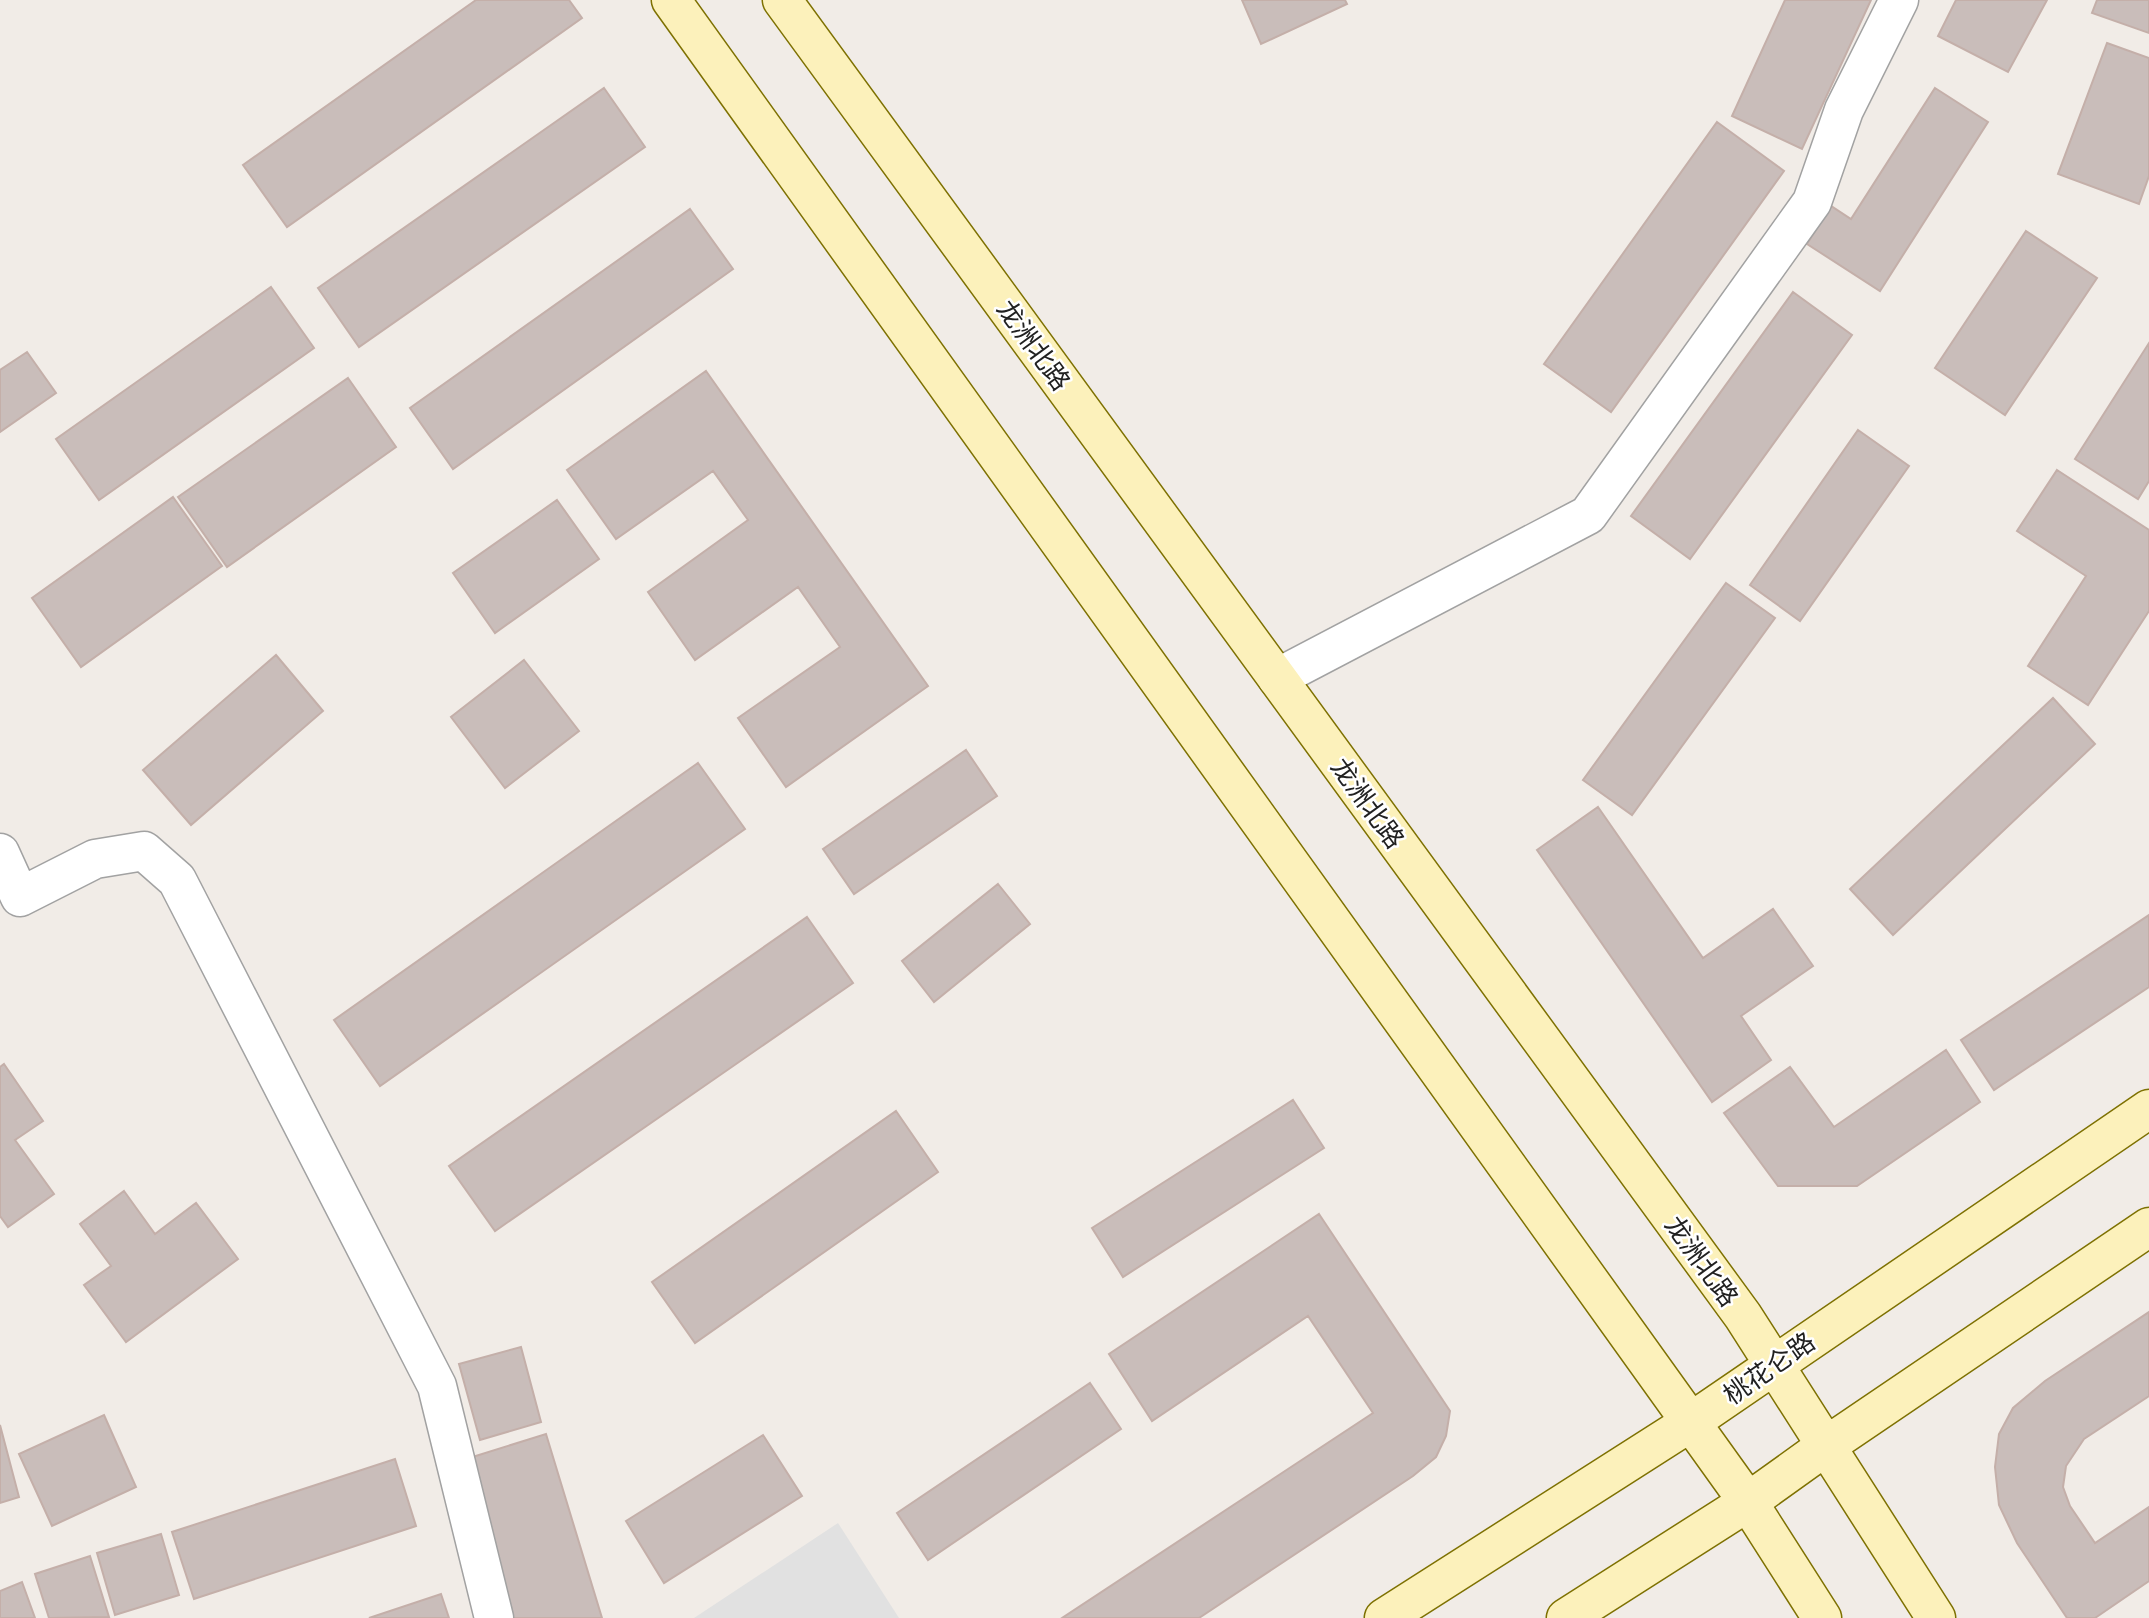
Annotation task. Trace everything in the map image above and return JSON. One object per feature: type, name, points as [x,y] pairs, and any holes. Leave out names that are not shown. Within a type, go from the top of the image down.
[{"type":"main road","points":[[671,0],[1748,1502],[1822,1618]]},
{"type":"main road","name":"龙洲北路","points":[[782,0],[1743,1316],[1936,1618]]},
{"type":"main road","name":"桃花仑路","points":[[1384,1618],[1691,1422],[2149,1109]]},
{"type":"main road","points":[[1566,1618],[1748,1502],[2149,1227]]},
{"type":"street","points":[[1277,678],[1588,515],[1812,202],[1844,110],[1899,0]]},
{"type":"street","points":[[0,853],[10,903],[95,859],[144,851],[177,880],[437,1386],[494,1618]]},
{"type":"shaded area","points":[[838,1523],[899,1618],[694,1618]]},
{"type":"building","points":[[476,0],[569,0],[582,18],[287,227],[243,165]]},
{"type":"building","points":[[1242,0],[1345,0],[1347,4],[1261,44]]},
{"type":"building","points":[[1785,0],[1871,0],[1802,149],[1732,116]]},
{"type":"building","points":[[1956,0],[2047,0],[2008,72],[1938,36]]},
{"type":"building","points":[[2097,0],[2149,0],[2149,33],[2092,13]]},
{"type":"building","points":[[2107,43],[2149,58],[2149,176],[2139,204],[2058,174]]},
{"type":"building","points":[[604,88],[645,147],[359,347],[318,288]]},
{"type":"building","points":[[1935,88],[1988,122],[1880,291],[1807,244],[1831,206],[1851,219]]},
{"type":"building","points":[[1717,122],[1784,171],[1611,412],[1544,364]]},
{"type":"building","points":[[690,209],[733,269],[453,469],[410,408]]},
{"type":"building","points":[[2026,231],[2097,278],[2005,415],[1935,368]]},
{"type":"building","points":[[271,287],[314,348],[99,500],[56,439]]},
{"type":"building","points":[[1793,292],[1852,335],[1690,559],[1631,516]]},
{"type":"building","points":[[2149,343],[2149,481],[2138,499],[2075,459]]},
{"type":"building","points":[[27,352],[56,393],[0,432],[0,370]]},
{"type":"building","points":[[706,371],[928,686],[786,787],[738,718],[840,647],[798,587],[695,660],[648,592],[748,520],[713,471],[616,539],[567,470]]},
{"type":"building","points":[[348,378],[396,447],[227,567],[178,497]]},
{"type":"building","points":[[1858,430],[1909,466],[1800,621],[1750,585]]},
{"type":"building","points":[[2057,470],[2149,530],[2149,611],[2088,705],[2028,666],[2086,576],[2017,531]]},
{"type":"building","points":[[173,497],[222,566],[81,667],[32,598]]},
{"type":"building","points":[[557,500],[599,559],[495,633],[453,573]]},
{"type":"building","points":[[1726,583],[1775,618],[1632,815],[1583,780]]},
{"type":"building","points":[[276,655],[323,711],[191,825],[143,770]]},
{"type":"building","points":[[524,660],[579,731],[505,788],[451,717]]},
{"type":"building","points":[[2053,698],[2095,744],[1893,935],[1850,889]]},
{"type":"building","points":[[966,750],[997,796],[854,894],[823,849]]},
{"type":"building","points":[[698,763],[745,829],[380,1086],[334,1020]]},
{"type":"building","points":[[1598,807],[1703,958],[1773,909],[1813,966],[1741,1016],[1771,1060],[1712,1102],[1537,850]]},
{"type":"building","points":[[998,884],[1030,924],[934,1002],[902,961]]},
{"type":"building","points":[[2149,915],[2149,987],[1994,1090],[1961,1040]]},
{"type":"building","points":[[807,917],[853,983],[495,1231],[449,1166]]},
{"type":"building","points":[[1946,1050],[1980,1102],[1857,1186],[1778,1186],[1724,1113],[1790,1067],[1834,1127]]},
{"type":"building","points":[[4,1064],[43,1121],[15,1140],[54,1194],[8,1227],[0,1216],[0,1067]]},
{"type":"building","points":[[1293,1100],[1324,1148],[1123,1277],[1092,1228]]},
{"type":"building","points":[[896,1111],[938,1172],[695,1343],[652,1282]]},
{"type":"building","points":[[124,1191],[155,1234],[196,1203],[238,1259],[126,1342],[84,1285],[111,1266],[80,1224]]},
{"type":"building","points":[[1319,1214],[1450,1411],[1446,1436],[1436,1457],[1413,1476],[1199,1618],[1062,1618],[1373,1413],[1308,1316],[1152,1421],[1109,1354]]},
{"type":"building","points":[[2149,1312],[2149,1396],[2084,1439],[2066,1466],[2063,1487],[2070,1506],[2095,1543],[2149,1507],[2149,1581],[2095,1618],[2067,1618],[2017,1543],[1999,1505],[1995,1467],[1999,1434],[2013,1408],[2045,1381]]},
{"type":"building","points":[[521,1347],[541,1422],[480,1440],[459,1364]]},
{"type":"building","points":[[1090,1383],[1121,1429],[928,1560],[897,1513]]},
{"type":"building","points":[[104,1415],[136,1487],[52,1526],[19,1454]]},
{"type":"building","points":[[0,1425],[19,1497],[0,1503]]},
{"type":"building","points":[[546,1434],[602,1618],[511,1618],[463,1460]]},
{"type":"building","points":[[763,1435],[802,1496],[664,1583],[626,1521]]},
{"type":"building","points":[[395,1459],[416,1526],[194,1599],[172,1532]]},
{"type":"building","points":[[161,1534],[179,1595],[115,1615],[97,1553]]},
{"type":"building","points":[[90,1556],[109,1617],[49,1618],[35,1574]]},
{"type":"building","points":[[22,1582],[35,1618],[0,1618],[0,1591]]},
{"type":"building","points":[[441,1594],[449,1618],[369,1618]]}]
